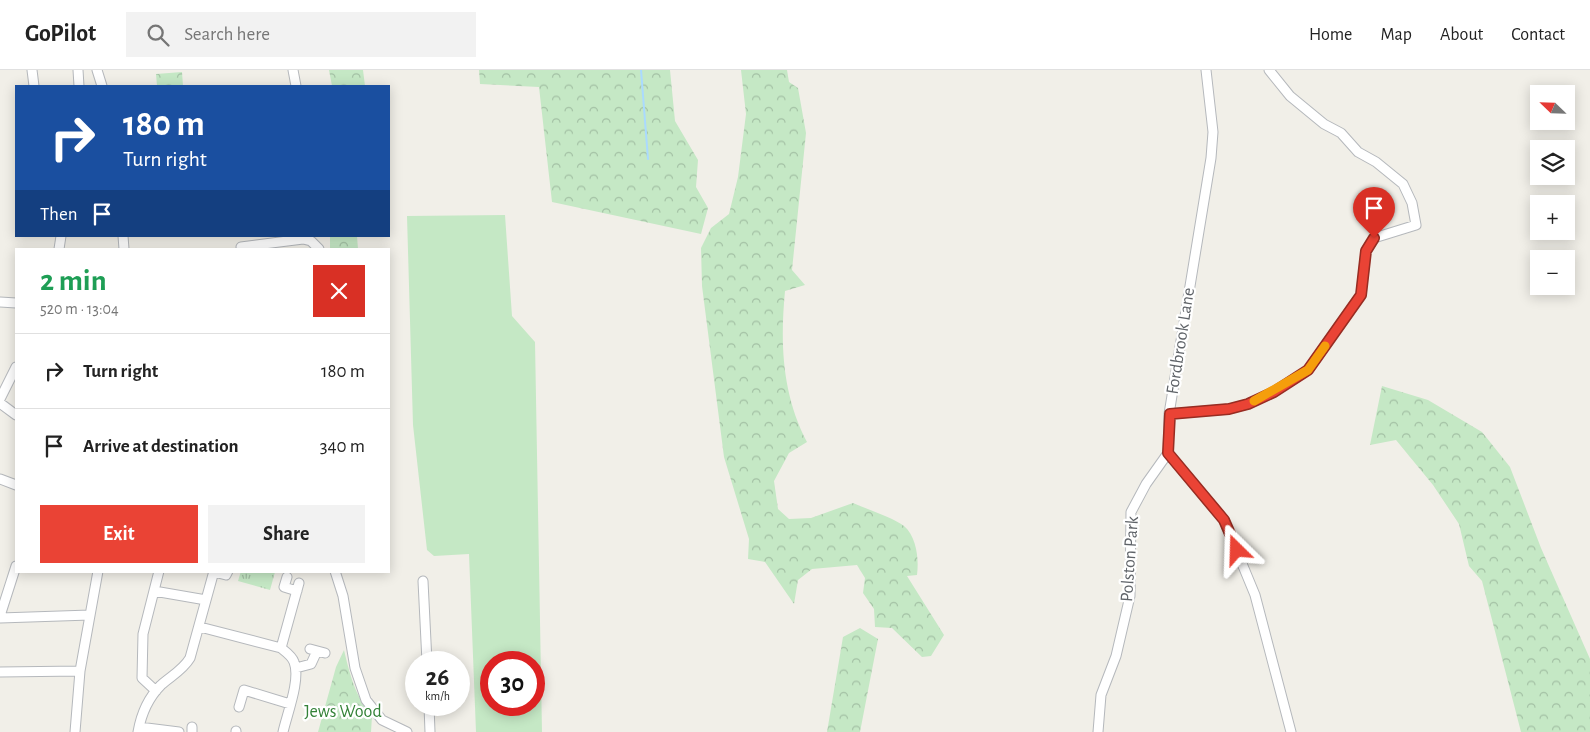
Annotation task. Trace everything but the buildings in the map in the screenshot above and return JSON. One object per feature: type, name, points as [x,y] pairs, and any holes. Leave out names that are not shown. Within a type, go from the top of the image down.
[{"type":"street","points":[[32,70],[34,85]]},
{"type":"street","points":[[78,70],[79,85]]},
{"type":"street","points":[[97,70],[102,85]]},
{"type":"street","points":[[293,70],[296,85]]},
{"type":"street","name":"Fordbrook Lane","points":[[1168,453],[1170,414],[1211,158],[1213,132],[1206,70]]},
{"type":"street","points":[[1170,414],[1229,409],[1248,404],[1274,392],[1308,370],[1361,295],[1366,251],[1374,238],[1416,225],[1412,203],[1403,184],[1376,162],[1358,152],[1341,133],[1324,124],[1290,96],[1268,70]]},
{"type":"street","points":[[241,248],[295,238],[311,241],[318,248]]},
{"type":"street","points":[[0,302],[15,303]]},
{"type":"street","points":[[15,369],[0,401],[15,414]]},
{"type":"street","points":[[1168,453],[1224,520],[1256,595],[1291,732]]},
{"type":"street","name":"Polston Park","points":[[1098,732],[1101,695],[1116,656],[1130,596],[1131,512],[1146,484],[1168,453]]},
{"type":"street","points":[[0,478],[15,485]]},
{"type":"street","points":[[15,569],[0,617],[90,615]]},
{"type":"street","points":[[75,732],[80,671],[98,573]]},
{"type":"street","points":[[156,691],[145,683],[142,669],[143,634],[158,573]]},
{"type":"street","points":[[179,732],[139,729],[144,710],[156,691],[186,665],[200,627],[214,573]]},
{"type":"street","points":[[336,573],[343,596],[355,668],[366,700],[382,720],[407,732]]},
{"type":"street","points":[[281,648],[298,587],[284,587],[287,577]]},
{"type":"street","points":[[423,581],[426,651]]},
{"type":"street","points":[[154,591],[206,600]]},
{"type":"street","points":[[200,627],[281,648],[294,661],[297,675],[283,732]]},
{"type":"street","points":[[296,668],[311,664],[317,651]]},
{"type":"street","points":[[0,672],[80,671]]},
{"type":"street","points":[[239,708],[245,687],[290,704]]},
{"type":"street","points":[[429,716],[430,732]]},
{"type":"green space","points":[[329,70],[363,70],[365,85],[332,85]]},
{"type":"green space","points":[[479,70],[670,70],[675,121],[698,160],[696,187],[708,208],[701,234],[552,202],[539,87],[480,84]]},
{"type":"green space","points":[[741,70],[787,70],[789,82],[798,88],[806,133],[792,270],[805,285],[785,291],[783,349],[792,406],[807,442],[789,453],[774,481],[778,509],[789,519],[811,518],[853,503],[904,526],[912,536],[918,563],[917,575],[907,576],[944,635],[931,656],[922,657],[892,628],[875,627],[874,609],[863,593],[865,578],[857,565],[812,569],[798,580],[794,604],[765,562],[748,559],[749,539],[724,457],[702,286],[701,248],[711,228],[729,214],[738,177],[746,114]]},
{"type":"green space","points":[[182,72],[183,85],[157,85],[156,74]]},
{"type":"green space","points":[[505,215],[512,316],[535,342],[541,651],[480,651],[480,716],[542,716],[542,732],[476,732],[469,554],[434,556],[427,550],[413,425],[407,216]]},
{"type":"green space","points":[[330,237],[357,237],[358,248],[330,248]]},
{"type":"green space","points":[[1382,386],[1428,400],[1482,432],[1510,467],[1541,548],[1590,659],[1590,732],[1521,732],[1482,581],[1469,566],[1459,524],[1433,485],[1396,440],[1370,445]]},
{"type":"green space","points":[[240,573],[275,573],[270,590],[238,581]]},
{"type":"green space","points":[[860,628],[878,639],[860,732],[827,732],[843,637]]},
{"type":"green space","name":"Jews Wood","points":[[344,650],[357,693],[372,716],[371,732],[318,732],[336,667]]},
{"type":"waterway","points":[[641,70],[648,159]]},
{"type":"slow traffic","points":[[1254,401],[1274,392],[1308,370],[1325,346]]},
{"type":"route","points":[[1237,550],[1224,520],[1168,453],[1170,414],[1229,409],[1248,404],[1274,392],[1308,370],[1361,295],[1366,265],[1366,251],[1374,238]]}]
